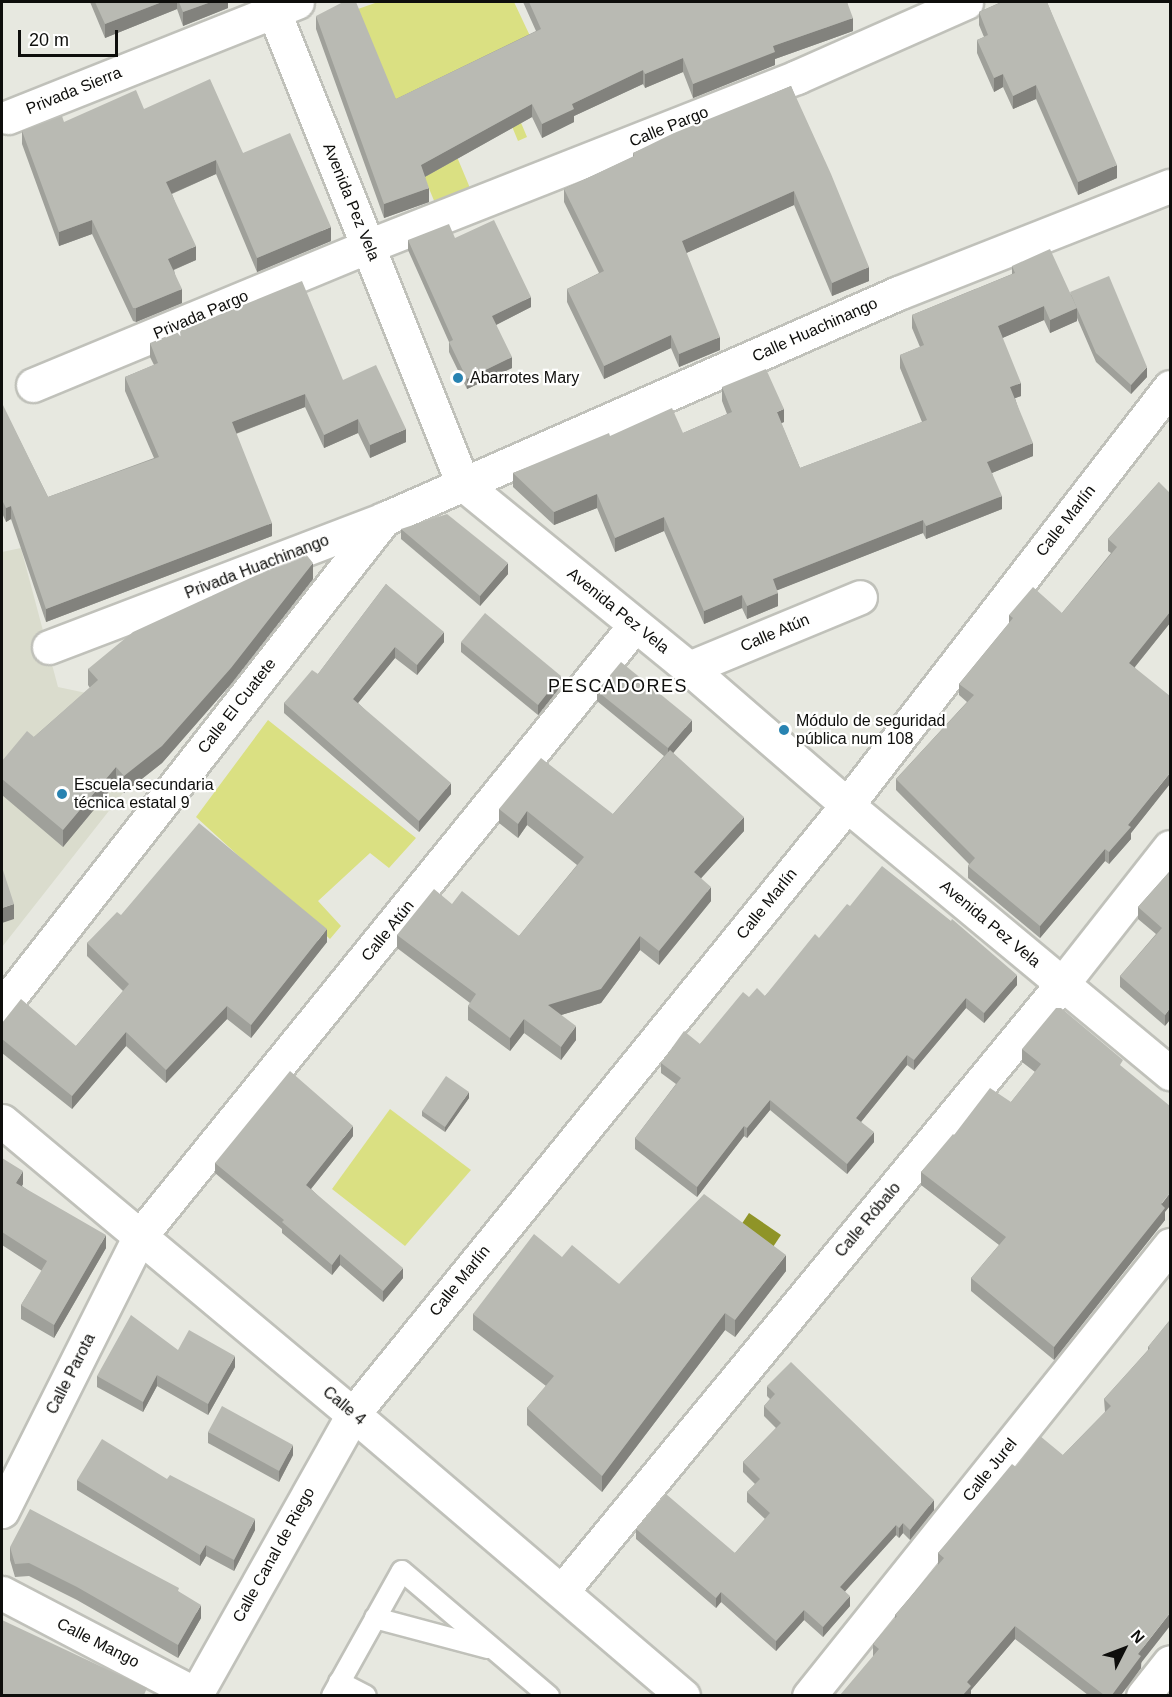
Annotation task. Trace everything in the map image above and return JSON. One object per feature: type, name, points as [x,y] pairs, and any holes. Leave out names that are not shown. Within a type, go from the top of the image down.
[{"type":"street","name":"Calle Pargo","points":[[368,246],[797,77],[966,2]]},
{"type":"street","name":"Avenida Pez Vela","points":[[280,5],[368,246],[463,484],[689,668],[847,805],[1170,1073]]},
{"type":"street","name":"Privada Sierra","points":[[8,117],[280,5]]},
{"type":"street","name":"Calle Huachinango","points":[[463,484],[898,293],[1170,186]]},
{"type":"street","name":"Privada Pargo","points":[[33,385],[368,246]]},
{"type":"street","name":"Calle Marlín","points":[[353,1414],[847,805],[1170,387]]},
{"type":"street","name":"Privada Huachinango","points":[[49,647],[384,519],[463,484]]},
{"type":"street","name":"Calle El Cuatete","points":[[2,1007],[384,519]]},
{"type":"street","name":"Calle Atún","points":[[689,668],[860,597]]},
{"type":"street","name":"Calle Atún","points":[[140,1236],[635,625]]},
{"type":"street","name":"Calle Róbalo","points":[[562,1591],[1062,984],[1170,847]]},
{"type":"street","name":"Calle 4","points":[[2,1121],[353,1414],[683,1695]]},
{"type":"street","name":"Calle Parota","points":[[2,1511],[140,1236]]},
{"type":"street","name":"Calle Jurel","points":[[809,1695],[1170,1245]]},
{"type":"street","name":"Calle Canal de Riego","points":[[196,1695],[353,1414]]},
{"type":"street","name":"Calle Mango","points":[[2,1593],[196,1695]]},
{"type":"street","points":[[1143,1695],[1170,1662]]},
{"type":"lane","points":[[366,1695],[335,1688],[402,1571],[549,1695]]},
{"type":"lane","points":[[375,1618],[494,1650]]},
{"type":"shaded area","name":"Escuela secundaria técnica estatal 9","points":[[21,548],[58,687],[185,714],[2,947],[2,552]]},
{"type":"shaded area","points":[[749,1213],[781,1235],[769,1253],[737,1231]]},
{"type":"green space","points":[[378,2],[514,2],[531,38],[493,56],[527,137],[518,141],[485,61],[427,85],[470,188],[435,203],[355,10]]},
{"type":"green space","points":[[268,720],[416,838],[389,868],[370,853],[318,901],[341,926],[330,939],[196,817]]},
{"type":"green space","points":[[390,1109],[471,1170],[405,1246],[332,1189]]},
{"type":"building","points":[[95,2],[162,2],[105,24]]},
{"type":"building","points":[[179,2],[211,2],[183,12]]},
{"type":"building","points":[[343,2],[356,2],[396,99],[541,29],[529,2],[847,2],[853,18],[773,46],[775,52],[693,84],[683,58],[645,74],[643,70],[572,104],[574,109],[542,124],[532,104],[421,165],[429,188],[384,204],[316,16]]},
{"type":"building","points":[[1002,2],[1047,2],[1117,165],[1078,182],[1036,85],[1013,96],[1003,74],[994,78],[977,40],[988,35],[979,12]]},
{"type":"building","points":[[210,79],[243,153],[290,133],[331,227],[257,258],[216,160],[166,182],[196,246],[168,259],[182,289],[133,308],[92,220],[59,232],[22,131],[62,116],[64,122],[136,90],[144,109]]},
{"type":"building","points":[[791,86],[831,174],[869,267],[832,283],[794,191],[682,241],[720,337],[679,354],[671,335],[604,366],[567,289],[604,271],[564,189],[634,156],[633,153],[674,133]]},
{"type":"building","points":[[494,220],[531,297],[492,316],[512,357],[467,379],[449,342],[453,340],[408,240],[449,224],[455,238]]},
{"type":"building","points":[[1050,249],[1077,308],[1050,320],[1044,306],[998,326],[1021,383],[1010,387],[1033,443],[987,462],[1002,496],[926,526],[923,520],[773,579],[778,593],[747,606],[742,595],[704,611],[664,517],[615,538],[597,494],[554,512],[513,473],[609,433],[610,436],[672,408],[683,433],[732,412],[722,387],[766,369],[784,409],[777,412],[800,468],[927,420],[900,355],[924,345],[912,315],[1015,273],[1012,266]]},
{"type":"building","points":[[1109,276],[1147,367],[1131,385],[1096,353],[1070,292]]},
{"type":"building","points":[[302,281],[343,380],[376,365],[406,429],[370,445],[358,419],[324,435],[305,394],[232,422],[272,523],[46,609],[11,506],[6,508],[2,500],[2,405],[48,497],[159,457],[125,377],[158,363],[150,343]]},
{"type":"building","points":[[1159,482],[1170,493],[1170,612],[1129,663],[1170,696],[1170,773],[1128,825],[1131,827],[1109,852],[1105,849],[1040,926],[968,866],[975,858],[896,779],[974,695],[959,684],[1013,618],[1009,615],[1033,587],[1062,613],[1117,547],[1108,539]]},
{"type":"building","points":[[447,514],[508,563],[480,596],[401,529]]},
{"type":"building","points":[[305,553],[313,563],[231,668],[162,746],[124,776],[116,767],[63,830],[2,779],[2,761],[27,731],[34,737],[98,680],[88,669],[133,632]]},
{"type":"building","points":[[386,584],[444,632],[417,665],[395,647],[353,699],[451,783],[419,821],[284,703],[312,670],[318,674]]},
{"type":"building","points":[[485,613],[561,676],[538,705],[461,642]]},
{"type":"building","points":[[621,662],[692,720],[668,748],[597,691]]},
{"type":"building","points":[[670,750],[744,817],[694,872],[711,887],[659,951],[640,936],[601,989],[548,1005],[576,1026],[561,1047],[524,1019],[510,1038],[468,1006],[476,994],[397,935],[434,889],[452,904],[462,891],[519,936],[584,857],[527,811],[518,824],[499,809],[541,758],[613,814]]},
{"type":"building","points":[[199,823],[327,929],[251,1025],[227,1006],[166,1070],[126,1032],[72,1096],[2,1039],[2,1023],[21,999],[76,1046],[129,984],[87,943],[117,912],[121,915]]},
{"type":"building","points":[[882,866],[951,921],[952,919],[1017,975],[984,1013],[966,998],[914,1060],[907,1055],[856,1118],[874,1132],[847,1164],[770,1100],[747,1128],[744,1126],[697,1187],[635,1138],[681,1078],[661,1063],[684,1031],[700,1044],[743,992],[749,997],[757,988],[765,996],[815,934],[819,938],[847,904],[850,906]]},
{"type":"building","points":[[2,867],[14,904],[2,908]]},
{"type":"building","points":[[1170,871],[1170,1008],[1165,1015],[1120,976],[1162,928],[1138,907]]},
{"type":"building","points":[[1056,1008],[1061,1008],[1123,1060],[1120,1065],[1170,1106],[1170,1193],[1161,1204],[1165,1208],[1054,1347],[971,1278],[1006,1237],[921,1172],[954,1135],[990,1088],[1011,1102],[1041,1064],[1022,1049]]},
{"type":"building","points":[[290,1071],[353,1126],[306,1185],[403,1268],[383,1291],[340,1254],[332,1265],[282,1222],[284,1220],[215,1163]]},
{"type":"building","points":[[446,1076],[469,1092],[445,1127],[422,1111]]},
{"type":"building","points":[[2,1158],[23,1171],[16,1183],[106,1235],[54,1325],[21,1305],[47,1261],[2,1232]]},
{"type":"building","points":[[704,1194],[786,1255],[735,1320],[725,1313],[602,1476],[527,1408],[554,1376],[473,1314],[534,1234],[562,1257],[572,1245],[619,1284]]},
{"type":"building","points":[[131,1315],[178,1350],[189,1330],[235,1356],[208,1404],[157,1375],[143,1402],[97,1376]]},
{"type":"building","points":[[1170,1320],[1170,1613],[1138,1654],[1141,1656],[1112,1695],[1104,1695],[1015,1626],[967,1682],[971,1686],[963,1695],[840,1695],[879,1649],[873,1644],[897,1616],[895,1615],[944,1558],[938,1553],[1012,1464],[1016,1467],[1040,1436],[1063,1455],[1111,1406],[1104,1399],[1150,1348],[1148,1347]]},
{"type":"building","points":[[791,1362],[934,1500],[910,1530],[903,1523],[899,1528],[896,1525],[840,1587],[850,1596],[823,1627],[804,1610],[776,1641],[721,1592],[716,1598],[636,1529],[666,1494],[735,1553],[770,1513],[747,1492],[760,1479],[743,1462],[781,1423],[764,1406],[775,1394],[767,1386]]},
{"type":"building","points":[[222,1406],[293,1445],[279,1471],[208,1432]]},
{"type":"building","points":[[102,1439],[167,1479],[170,1475],[255,1519],[234,1560],[206,1545],[200,1555],[77,1480]]},
{"type":"building","points":[[30,1509],[179,1588],[178,1591],[201,1605],[178,1645],[77,1587],[29,1563],[15,1564],[10,1547]]},
{"type":"building","points":[[2,1620],[147,1688],[144,1695],[2,1695]]},
{"type":"place","name":"Abarrotes Mary","points":[[458,378]]},
{"type":"place","name":"Módulo de seguridad pública num 108","points":[[784,730]]},
{"type":"place","name":"Escuela secundaria técnica estatal 9","points":[[62,794]]},
{"type":"district","name":"PESCADORES","points":[[618,686]]}]
